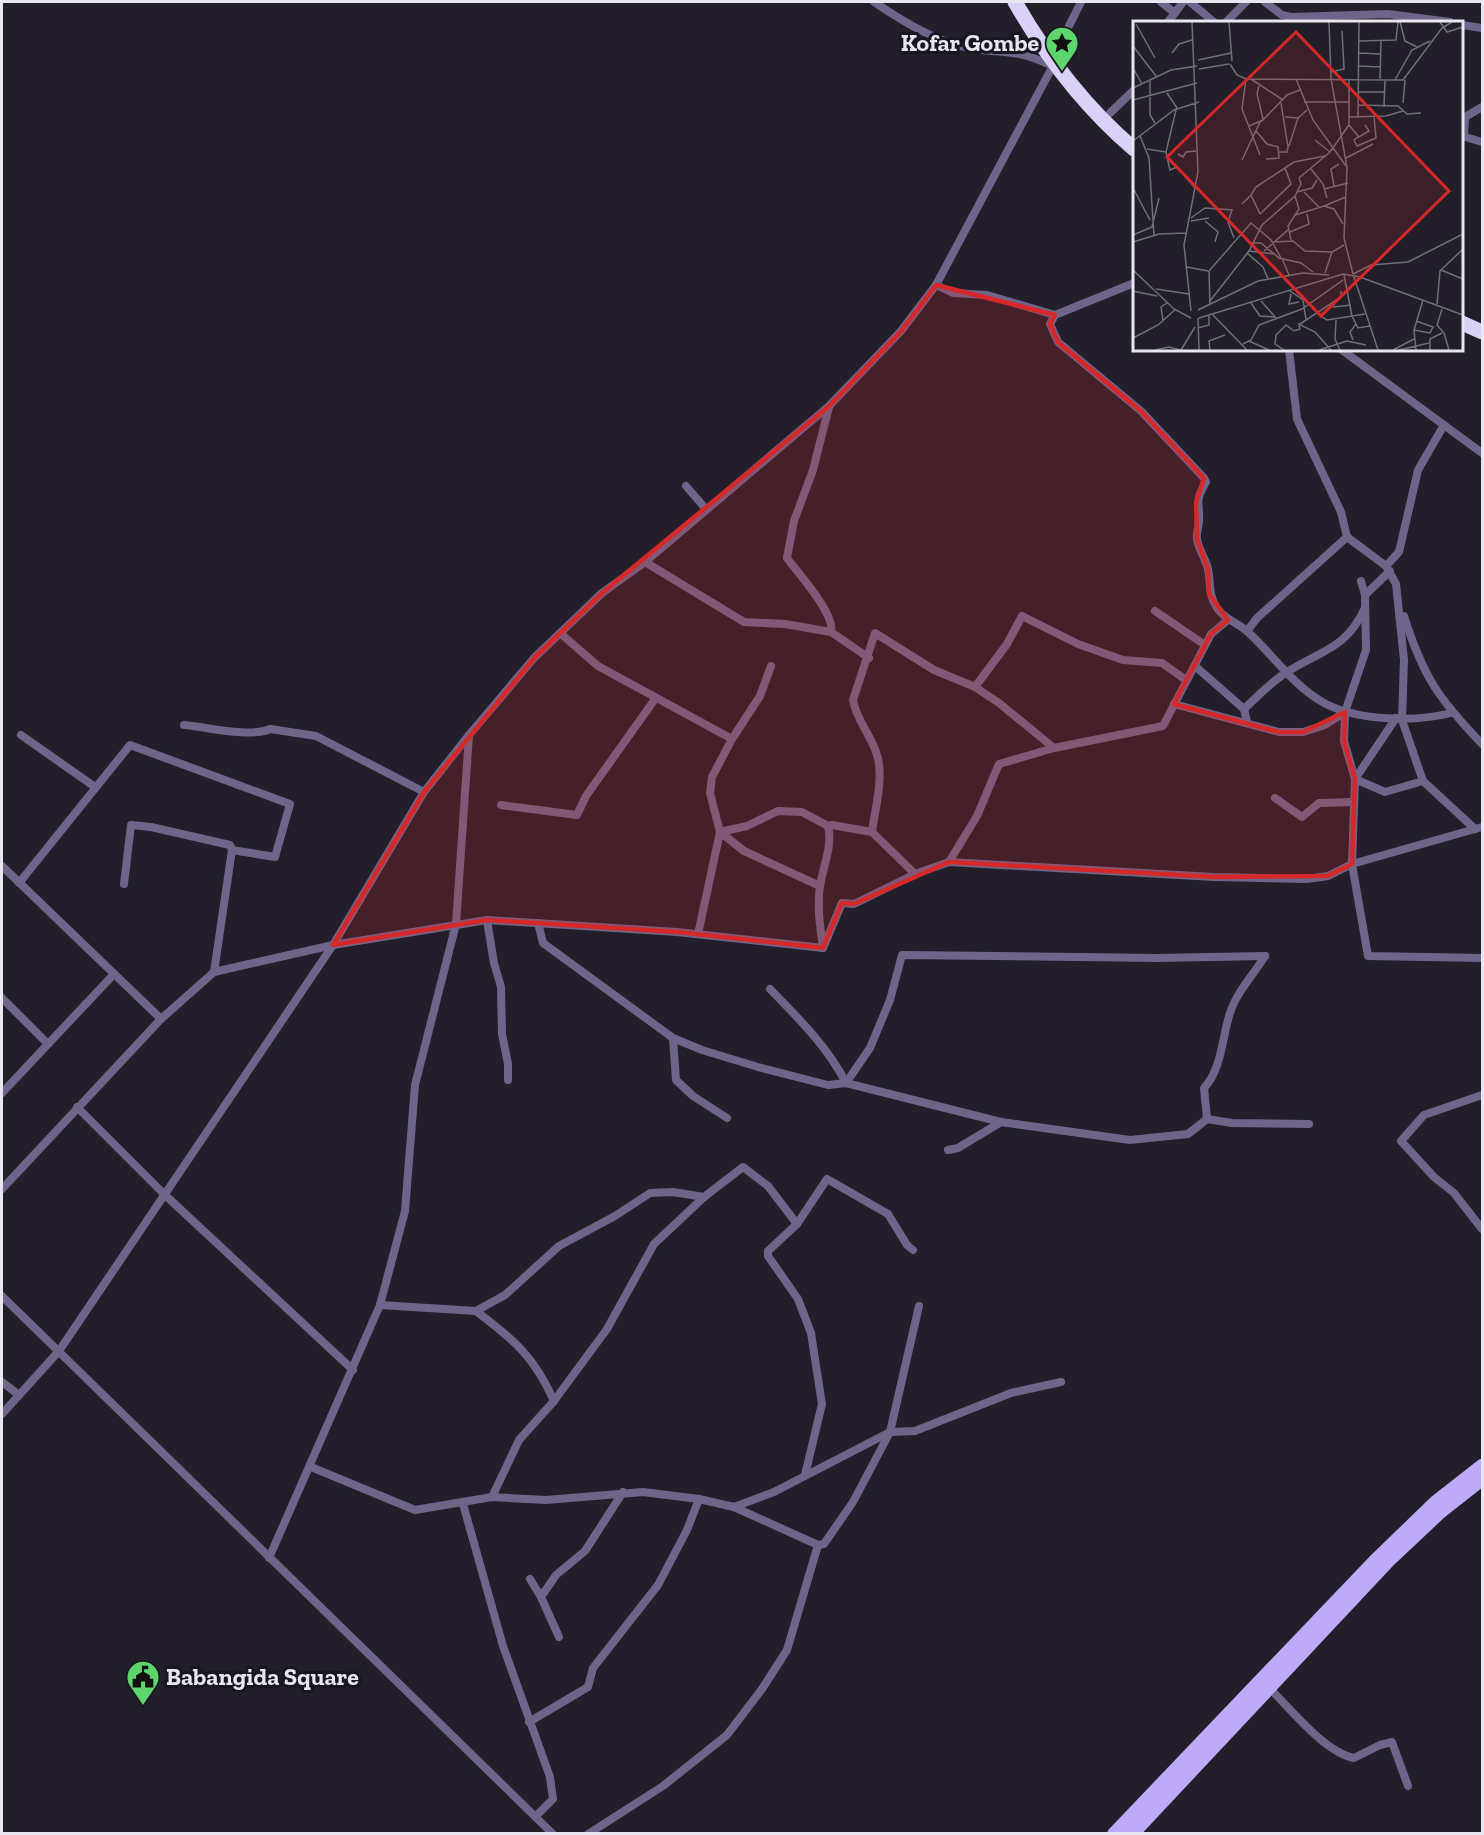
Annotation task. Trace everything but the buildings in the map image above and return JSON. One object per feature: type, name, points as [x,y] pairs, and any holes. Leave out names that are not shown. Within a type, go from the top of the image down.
[{"type":"highway","points":[[1015,2],[1089,104],[1133,148]]},
{"type":"highway","points":[[1025,2],[1055,59],[1133,136]]},
{"type":"highway","points":[[1463,314],[1482,323]]},
{"type":"highway","points":[[1463,324],[1482,332]]},
{"type":"main road","points":[[1114,1833],[1375,1561],[1436,1502],[1482,1466]]},
{"type":"main road","points":[[1132,1833],[1388,1561],[1440,1512],[1482,1479]]},
{"type":"street","points":[[874,2],[935,37],[979,50],[1055,59]]},
{"type":"street","points":[[2,1414],[59,1351],[333,945],[424,792],[469,735],[534,658],[602,593],[645,562],[829,406],[902,332],[936,285],[1055,59],[1082,2]]},
{"type":"street","points":[[1161,2],[1175,13]]},
{"type":"street","points":[[1169,21],[1183,2]]},
{"type":"street","points":[[1190,2],[1213,21]]},
{"type":"street","points":[[1227,21],[1246,2]]},
{"type":"street","points":[[1265,2],[1282,15],[1292,17],[1388,14],[1442,21]]},
{"type":"street","points":[[1463,25],[1482,28]]},
{"type":"street","points":[[1110,113],[1133,91]]},
{"type":"street","points":[[1482,107],[1465,117],[1463,137],[1482,142]]},
{"type":"street","points":[[936,285],[953,293],[987,295],[1055,315],[1133,283]]},
{"type":"street","points":[[1055,315],[1050,324],[1058,342],[1141,411],[1204,478],[1206,482],[1196,503],[1199,524],[1197,539],[1208,569],[1209,594],[1217,609],[1228,620],[1247,631],[1287,672],[1324,703],[1345,711],[1399,719],[1435,718],[1451,713]]},
{"type":"street","points":[[1288,351],[1297,419],[1341,512],[1347,537],[1388,569],[1419,662],[1451,713],[1482,744]]},
{"type":"street","points":[[1343,351],[1482,453]]},
{"type":"street","points":[[829,406],[813,471],[794,520],[787,558],[828,615],[833,626],[831,632]]},
{"type":"street","points":[[1365,595],[1388,569],[1399,552],[1418,470],[1444,425]]},
{"type":"street","points":[[686,486],[706,508]]},
{"type":"street","points":[[1247,631],[1257,618],[1347,537]]},
{"type":"street","points":[[645,562],[744,622],[785,624],[831,632],[869,658]]},
{"type":"street","points":[[1361,581],[1365,595],[1366,650],[1345,711],[1344,746],[1355,779],[1356,821],[1352,864],[1368,956],[1482,958]]},
{"type":"street","points":[[1400,603],[1404,660],[1399,719],[1423,781],[1479,828]]},
{"type":"street","points":[[1244,709],[1287,672],[1345,639],[1356,627],[1365,607]]},
{"type":"street","points":[[1155,611],[1205,645]]},
{"type":"street","points":[[975,687],[1007,644],[1022,616],[1078,644],[1124,660],[1162,663],[1186,680]]},
{"type":"street","points":[[950,862],[977,816],[996,767],[1002,761],[1053,748],[1163,726],[1211,634],[1228,620]]},
{"type":"street","points":[[872,832],[880,771],[877,753],[855,709],[853,700],[877,632],[934,670],[975,687],[999,703],[1053,748]]},
{"type":"street","points":[[560,633],[598,666],[732,739]]},
{"type":"street","points":[[698,934],[720,832],[710,793],[712,777],[732,739],[760,696],[771,666]]},
{"type":"street","points":[[1195,666],[1244,709],[1247,722]]},
{"type":"street","points":[[501,805],[577,815],[586,796],[655,699]]},
{"type":"street","points":[[1174,704],[1247,722],[1263,729],[1299,732],[1325,725],[1345,711]]},
{"type":"street","points":[[1355,779],[1399,719]]},
{"type":"street","points":[[184,725],[237,731],[264,732],[270,729],[316,736],[424,792]]},
{"type":"street","points":[[21,735],[95,788]]},
{"type":"street","points":[[269,1558],[311,1467],[380,1305],[405,1211],[416,1085],[456,924],[469,735]]},
{"type":"street","points":[[19,883],[130,745],[290,804],[275,857],[232,850],[225,842],[131,825],[124,884]]},
{"type":"street","points":[[1355,779],[1385,792],[1423,781]]},
{"type":"street","points":[[1275,798],[1302,817],[1319,803],[1354,802]]},
{"type":"street","points":[[720,832],[747,826],[778,812],[802,812],[828,826],[872,832],[915,874]]},
{"type":"street","points":[[823,948],[819,919],[820,886],[830,836],[828,826]]},
{"type":"street","points":[[823,948],[842,903],[854,904],[915,874],[950,862],[1214,877],[1307,879],[1328,876],[1352,864],[1479,828]]},
{"type":"street","points":[[720,832],[744,851],[820,886]]},
{"type":"street","points":[[214,972],[232,850]]},
{"type":"street","points":[[2,866],[161,1019]]},
{"type":"street","points":[[487,920],[494,963],[501,987],[502,1034],[508,1064],[508,1080]]},
{"type":"street","points":[[2,1189],[161,1019],[214,972],[333,945],[487,920],[698,934],[823,948]]},
{"type":"street","points":[[538,923],[543,943],[673,1038],[702,1050],[758,1067],[828,1085],[846,1083],[1001,1122],[1130,1140],[1188,1134],[1207,1119],[1232,1123],[1309,1124]]},
{"type":"street","points":[[846,1083],[870,1048],[890,1000],[902,955],[1156,958],[1265,956],[1230,1010],[1223,1045],[1209,1083],[1204,1088],[1207,1119]]},
{"type":"street","points":[[2,1093],[114,974]]},
{"type":"street","points":[[770,989],[812,1031],[835,1062],[846,1083]]},
{"type":"street","points":[[2,998],[48,1044]]},
{"type":"street","points":[[673,1038],[676,1080],[693,1096],[727,1118]]},
{"type":"street","points":[[1482,1095],[1424,1115],[1401,1141],[1434,1177],[1454,1193],[1482,1228]]},
{"type":"street","points":[[77,1107],[164,1194],[353,1370]]},
{"type":"street","points":[[948,1150],[958,1148],[1001,1122]]},
{"type":"street","points":[[492,1497],[519,1440],[554,1401],[607,1329],[654,1244],[704,1197],[743,1167],[768,1186],[797,1224]]},
{"type":"street","points":[[805,1475],[822,1404],[811,1333],[798,1299],[768,1256],[768,1251],[797,1224],[827,1179],[888,1214],[907,1245],[913,1250]]},
{"type":"street","points":[[380,1305],[476,1311],[505,1295],[559,1246],[615,1216],[650,1193],[673,1192],[704,1197]]},
{"type":"street","points":[[2,1296],[553,1833]]},
{"type":"street","points":[[311,1467],[414,1510],[463,1504],[492,1497],[546,1500],[623,1492],[699,1499],[734,1507],[818,1545],[824,1544],[853,1502],[890,1432],[919,1306]]},
{"type":"street","points":[[476,1311],[523,1348],[545,1380],[554,1401]]},
{"type":"street","points":[[2,1382],[19,1395]]},
{"type":"street","points":[[734,1507],[774,1492],[890,1432],[915,1431],[1011,1393],[1061,1382]]},
{"type":"street","points":[[541,1597],[556,1575],[585,1551],[623,1492]]},
{"type":"street","points":[[529,1722],[588,1687],[593,1668],[658,1585],[687,1530],[699,1499]]},
{"type":"street","points":[[463,1504],[503,1646],[550,1777],[553,1795],[551,1802],[536,1816]]},
{"type":"street","points":[[588,1833],[663,1786],[727,1735],[762,1689],[787,1650],[818,1545]]},
{"type":"street","points":[[530,1580],[541,1597],[560,1637]]},
{"type":"street","points":[[1269,1688],[1324,1742],[1343,1755],[1354,1758],[1380,1745],[1392,1742],[1408,1786]]},
{"type":"highlighted area","points":[[936,285],[1055,315],[1050,324],[1058,342],[1141,411],[1204,478],[1196,503],[1197,539],[1208,569],[1209,594],[1228,620],[1211,634],[1174,704],[1279,732],[1303,732],[1345,712],[1344,741],[1355,779],[1352,864],[1328,876],[1214,877],[949,862],[854,904],[842,903],[823,948],[677,932],[487,920],[333,945],[424,792],[534,658],[602,593],[829,406],[901,331]]},
{"type":"place","name":"Kofar Gombe","points":[[1062,72]]},
{"type":"place","name":"Babangida Square","points":[[143,1706]]}]
